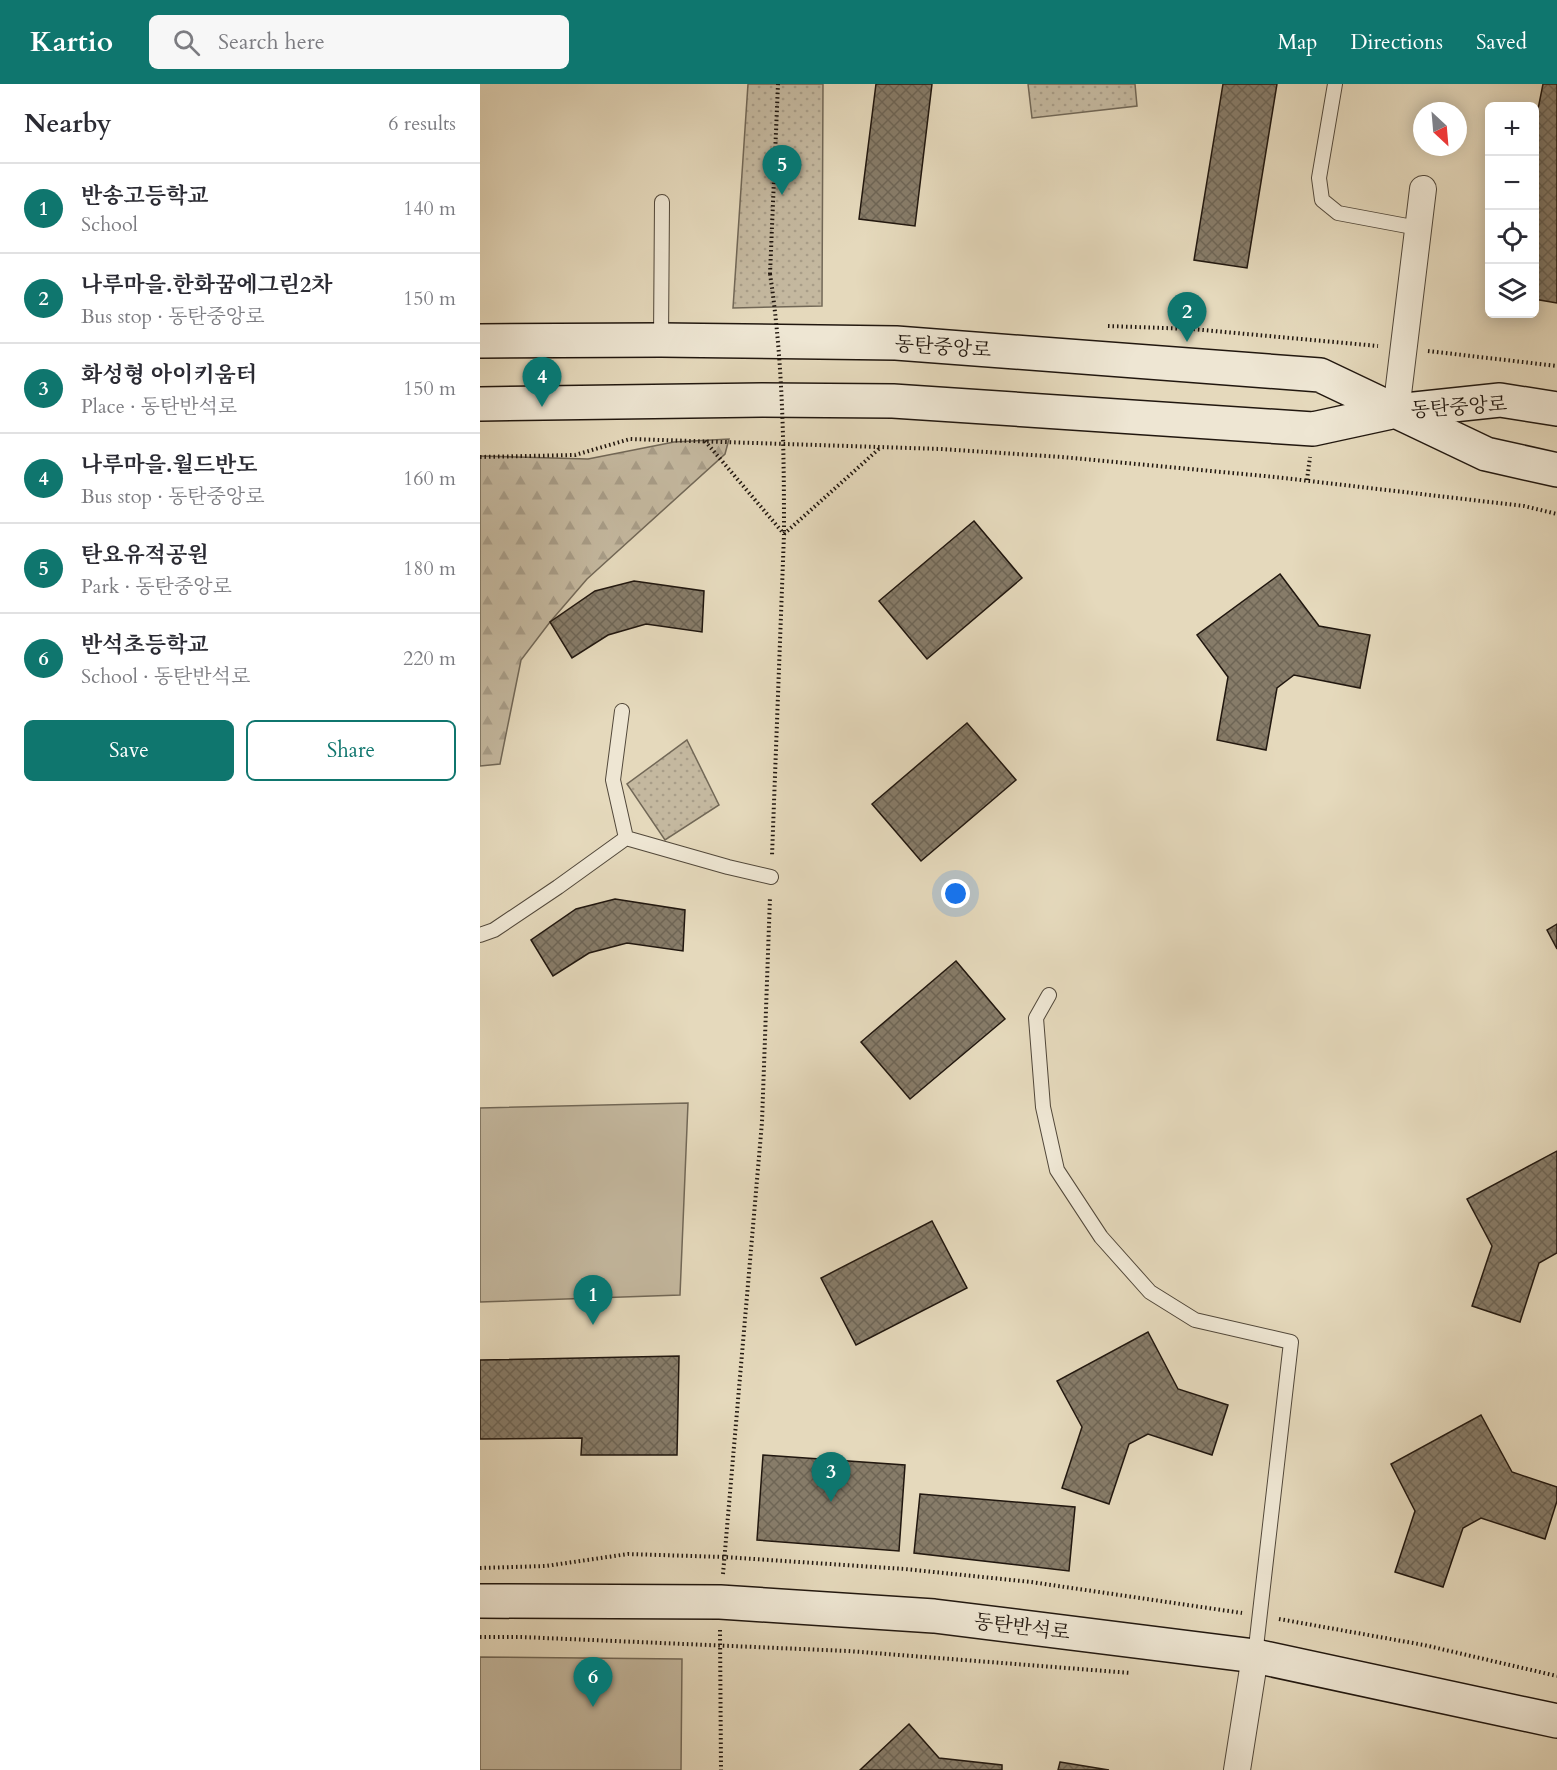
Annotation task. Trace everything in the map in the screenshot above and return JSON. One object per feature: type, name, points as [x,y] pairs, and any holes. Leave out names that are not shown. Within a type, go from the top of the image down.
[{"type":"street","points":[[1396,411],[1423,189]]},
{"type":"street","name":"동탄중앙로","points":[[480,341],[661,340],[896,343],[1320,375],[1486,454],[1557,470]]},
{"type":"street","name":"동탄중앙로","points":[[480,405],[762,400],[893,401],[1313,429],[1396,411],[1500,400],[1557,409]]},
{"type":"street","name":"동탄반석로","points":[[480,1601],[720,1602],[934,1616],[1255,1656],[1557,1721]]},
{"type":"street","points":[[1237,1770],[1255,1656]]},
{"type":"lane","points":[[1335,84],[1319,178],[1322,200],[1338,213],[1418,228]]},
{"type":"lane","points":[[661,340],[662,202]]},
{"type":"lane","points":[[622,711],[613,780],[626,838]]},
{"type":"lane","points":[[626,838],[771,877]]},
{"type":"lane","points":[[480,935],[494,930],[626,838]]},
{"type":"lane","points":[[1049,995],[1036,1018],[1043,1107],[1056,1170],[1101,1237],[1150,1292],[1195,1320],[1291,1342],[1255,1656]]},
{"type":"path","points":[[721,1770],[720,1602],[762,1122],[784,534],[784,462],[778,331],[770,274],[778,84]]},
{"type":"path","points":[[480,457],[575,455],[630,439],[881,447],[1062,457],[1263,476],[1512,505],[1557,514]]},
{"type":"path","points":[[705,441],[784,534]]},
{"type":"path","points":[[784,534],[881,447]]},
{"type":"path","points":[[480,1637],[848,1651],[1133,1674]]},
{"type":"green space","points":[[748,84],[823,84],[822,306],[733,308]]},
{"type":"green space","points":[[1028,84],[1135,84],[1137,106],[1032,118]]},
{"type":"green space","points":[[729,439],[725,454],[587,579],[521,660],[500,764],[480,766],[480,456],[588,459],[674,442]]},
{"type":"green space","points":[[687,740],[719,805],[665,840],[627,784]]},
{"type":"green space","points":[[688,1103],[680,1295],[480,1302],[480,1108]]},
{"type":"green space","points":[[480,1657],[682,1659],[681,1770],[480,1770]]},
{"type":"building","points":[[876,84],[932,84],[915,226],[859,219]]},
{"type":"building","points":[[1223,84],[1277,84],[1247,268],[1194,260]]},
{"type":"building","points":[[1543,84],[1557,84],[1557,303],[1539,300],[1539,104]]},
{"type":"building","points":[[974,521],[1022,578],[927,659],[879,601]]},
{"type":"building","points":[[1280,574],[1319,626],[1370,635],[1360,688],[1294,675],[1277,688],[1266,750],[1217,740],[1228,677],[1197,635]]},
{"type":"building","points":[[634,581],[704,591],[702,632],[646,624],[608,635],[572,658],[550,622],[595,591]]},
{"type":"building","points":[[967,723],[1016,780],[921,861],[872,804]]},
{"type":"building","points":[[615,899],[685,910],[683,951],[627,943],[589,953],[553,976],[531,940],[576,909]]},
{"type":"building","points":[[1557,924],[1557,949],[1547,930]]},
{"type":"building","points":[[956,961],[1005,1019],[910,1099],[861,1042]]},
{"type":"building","points":[[1557,1151],[1557,1253],[1539,1263],[1520,1322],[1472,1306],[1492,1246],[1467,1199]]},
{"type":"building","points":[[932,1221],[967,1288],[856,1345],[821,1278]]},
{"type":"building","points":[[1148,1332],[1178,1389],[1228,1405],[1212,1455],[1148,1434],[1129,1444],[1109,1504],[1062,1488],[1082,1427],[1057,1381]]},
{"type":"building","points":[[679,1356],[677,1455],[581,1455],[582,1438],[480,1439],[480,1360]]},
{"type":"building","points":[[1481,1415],[1512,1472],[1557,1487],[1557,1501],[1545,1539],[1481,1518],[1463,1528],[1443,1587],[1395,1572],[1415,1511],[1391,1464]]},
{"type":"building","points":[[763,1455],[905,1465],[899,1551],[757,1540]]},
{"type":"building","points":[[920,1494],[1075,1507],[1069,1571],[914,1553]]},
{"type":"building","points":[[909,1724],[939,1758],[1002,1765],[1002,1770],[860,1770]]},
{"type":"building","points":[[1060,1762],[1109,1770],[1058,1770]]},
{"type":"place","name":"탄요유적공원","points":[[782,195]]},
{"type":"place","name":"나루마을.한화꿈에그린2차","points":[[1187,342]]},
{"type":"place","name":"나루마을.월드반도","points":[[542,407]]},
{"type":"place","name":"반송고등학교","points":[[593,1325]]},
{"type":"place","name":"화성형 아이키움터","points":[[831,1502]]},
{"type":"place","name":"반석초등학교","points":[[593,1707]]}]
